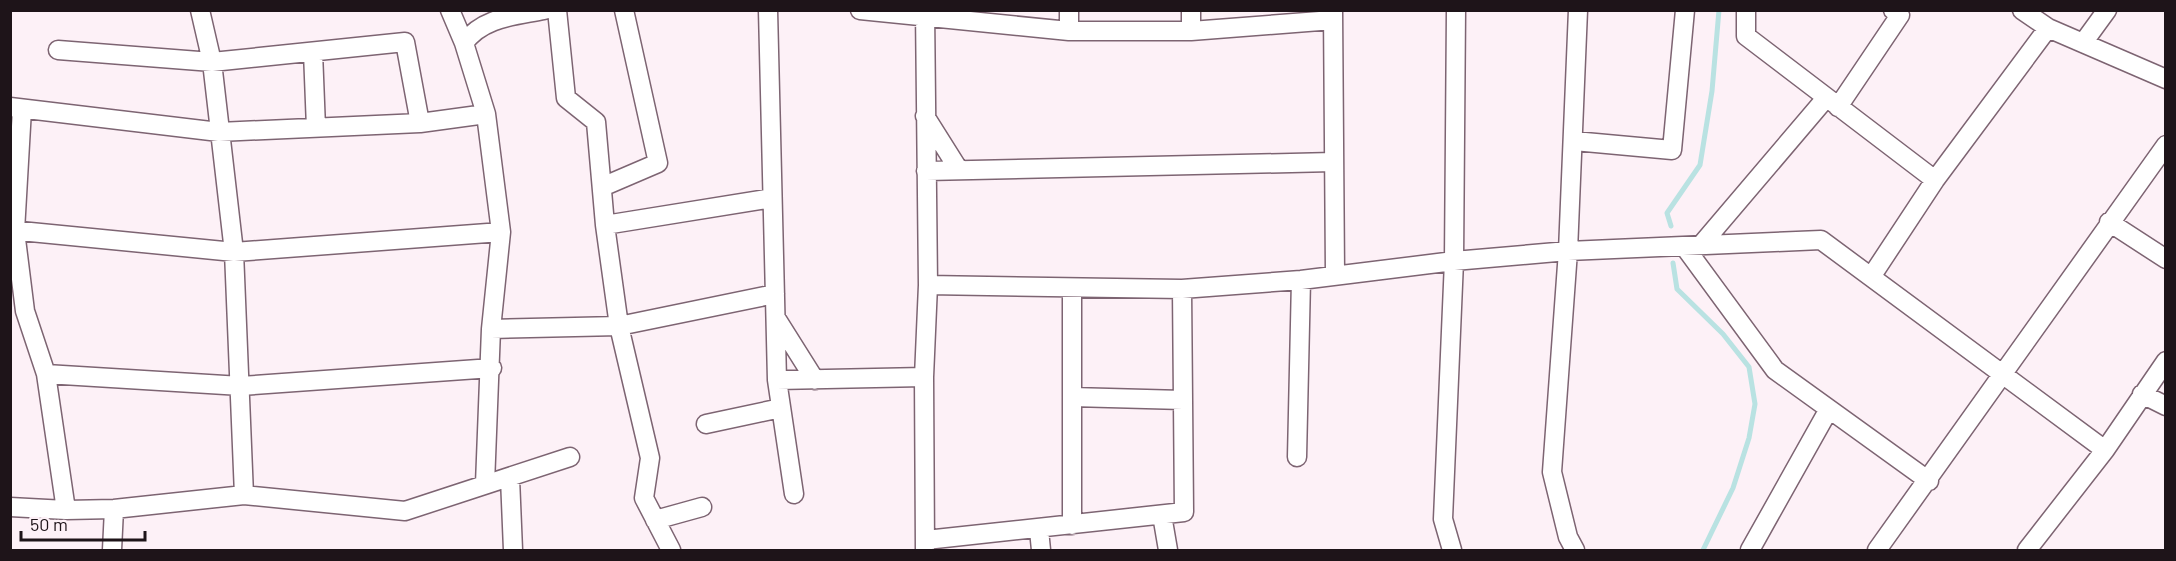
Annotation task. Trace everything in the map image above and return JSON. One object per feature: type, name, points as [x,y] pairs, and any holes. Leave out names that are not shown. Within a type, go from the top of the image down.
[{"type":"street","points":[[200,10],[212,62],[234,252],[244,495]]},
{"type":"street","points":[[450,10],[472,34],[486,114],[501,232],[503,329],[492,368],[485,484]]},
{"type":"street","points":[[472,34],[498,14],[544,10]]},
{"type":"street","points":[[557,10],[566,98],[596,122],[605,225],[619,326],[650,458],[644,498],[671,550]]},
{"type":"street","points":[[602,187],[658,163],[624,10]]},
{"type":"street","points":[[768,10],[777,380],[794,494]]},
{"type":"street","points":[[860,10],[925,14],[1069,31],[1191,31],[1333,15],[1335,274]]},
{"type":"street","points":[[1069,10],[1069,31]]},
{"type":"street","points":[[1191,10],[1191,31]]},
{"type":"street","points":[[1452,550],[1443,519],[1454,261],[1456,10]]},
{"type":"street","points":[[1575,550],[1568,537],[1552,472],[1568,251],[1578,10]]},
{"type":"street","points":[[1574,141],[1672,150],[1685,10]]},
{"type":"street","points":[[1746,10],[1746,36],[1935,180]]},
{"type":"street","points":[[1692,245],[1832,103],[1900,15],[1893,10]]},
{"type":"street","points":[[2022,10],[2048,28],[2166,79]]},
{"type":"street","points":[[2083,43],[2107,10]]},
{"type":"street","points":[[925,14],[928,285],[924,377],[925,545],[1184,512],[1182,289]]},
{"type":"street","points":[[1871,277],[1935,180],[2048,28]]},
{"type":"street","points":[[58,50],[212,62],[405,42],[420,123]]},
{"type":"street","points":[[313,52],[316,128]]},
{"type":"street","points":[[66,510],[45,374],[18,311],[13,231],[16,108],[219,132],[420,123],[486,114]]},
{"type":"street","points":[[926,116],[959,170]]},
{"type":"street","points":[[1877,550],[1929,481],[2001,375],[2166,145]]},
{"type":"street","points":[[926,171],[1333,162]]},
{"type":"street","points":[[605,225],[772,198]]},
{"type":"street","points":[[2109,222],[2166,259]]},
{"type":"street","points":[[13,231],[234,252],[501,232]]},
{"type":"street","points":[[928,285],[1182,289],[1301,280],[1454,261],[1568,251],[1821,240],[2105,450]]},
{"type":"street","points":[[1692,245],[1774,370],[1929,481]]},
{"type":"street","points":[[1297,457],[1301,280]]},
{"type":"street","points":[[1072,289],[1072,525]]},
{"type":"street","points":[[503,329],[619,326],[775,294]]},
{"type":"street","points":[[775,317],[815,380]]},
{"type":"street","points":[[2027,550],[2105,450],[2166,361]]},
{"type":"street","points":[[45,374],[241,386],[492,368]]},
{"type":"street","points":[[777,380],[924,377]]},
{"type":"street","points":[[2142,394],[2166,406]]},
{"type":"street","points":[[1072,398],[1183,400]]},
{"type":"street","points":[[706,424],[781,408]]},
{"type":"street","points":[[1750,550],[1829,409]]},
{"type":"street","points":[[10,507],[66,510],[114,509],[244,495],[405,511],[570,457]]},
{"type":"street","points":[[510,478],[513,550]]},
{"type":"street","points":[[656,520],[702,507]]},
{"type":"street","points":[[112,550],[114,509]]},
{"type":"street","points":[[1162,515],[1168,550]]},
{"type":"street","points":[[1039,530],[1041,550]]},
{"type":"waterway","points":[[1671,226],[1667,213],[1700,165],[1712,91],[1719,10]]},
{"type":"waterway","points":[[1673,263],[1677,289],[1723,334],[1749,367],[1755,404],[1749,438],[1733,488],[1703,550]]}]
